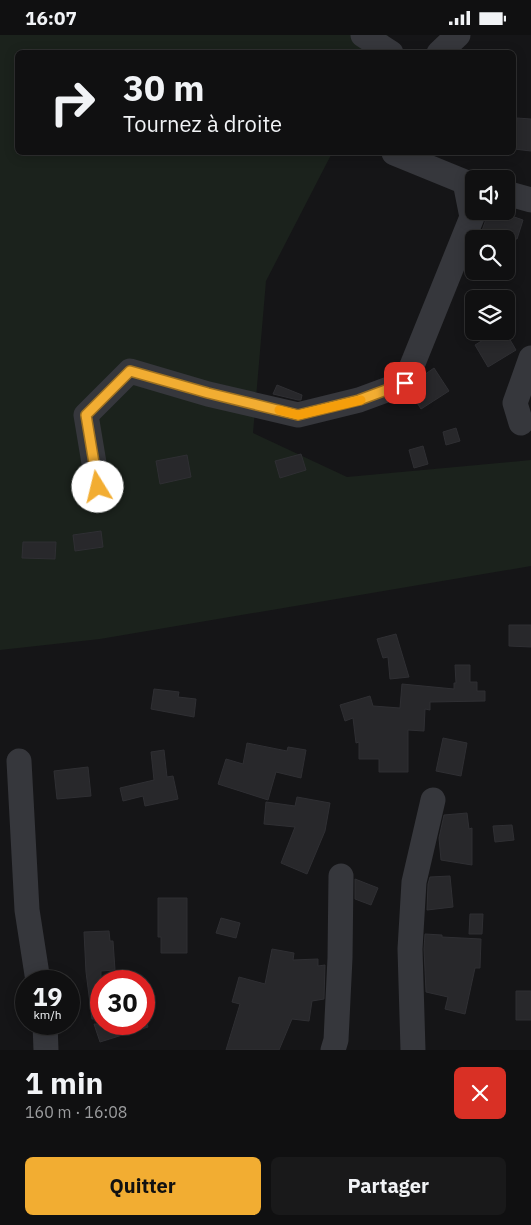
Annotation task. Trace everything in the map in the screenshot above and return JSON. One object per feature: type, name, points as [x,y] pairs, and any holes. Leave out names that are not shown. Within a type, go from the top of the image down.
[{"type":"street","points":[[363,35],[387,50]]},
{"type":"street","points":[[442,50],[458,35]]},
{"type":"street","points":[[399,155],[465,181]]},
{"type":"street","points":[[515,196],[531,200]]},
{"type":"street","points":[[98,487],[86,415],[130,371],[208,393],[298,415],[359,400],[405,383],[471,220]]},
{"type":"street","points":[[521,423],[515,403],[531,358]]},
{"type":"street","points":[[19,761],[27,910],[36,970]]},
{"type":"street","points":[[413,1050],[410,949],[414,882],[433,800]]},
{"type":"street","points":[[333,1050],[336,1040],[340,957],[341,876]]},
{"type":"street","points":[[45,1035],[46,1050]]},
{"type":"shaded area","points":[[0,35],[388,35],[381,50],[15,50],[15,155],[331,155],[266,281],[253,433],[347,477],[531,460],[531,566],[100,639],[0,650]]},
{"type":"building","points":[[517,118],[531,119],[531,151],[516,149]]},
{"type":"building","points":[[515,217],[523,220],[517,239],[515,239],[515,230],[482,230],[485,220],[515,220]]},
{"type":"building","points":[[483,340],[510,340],[516,350],[488,367],[475,345]]},
{"type":"building","points":[[434,368],[449,391],[421,409],[412,395],[418,389],[424,375]]},
{"type":"building","points":[[277,385],[302,395],[301,400],[273,394]]},
{"type":"building","points":[[456,428],[460,441],[446,445],[443,432]]},
{"type":"building","points":[[423,446],[428,464],[414,468],[409,450]]},
{"type":"building","points":[[301,454],[306,470],[280,478],[275,461]]},
{"type":"building","points":[[187,455],[191,477],[160,484],[156,461]]},
{"type":"building","points":[[101,531],[103,547],[75,551],[73,535]]},
{"type":"building","points":[[23,542],[56,542],[55,559],[22,558]]},
{"type":"building","points":[[509,625],[531,625],[531,647],[509,646]]},
{"type":"building","points":[[396,634],[409,677],[390,679],[388,657],[383,658],[377,639]]},
{"type":"building","points":[[455,665],[470,665],[470,682],[477,682],[477,691],[485,691],[485,701],[430,702],[430,710],[425,709],[424,731],[408,730],[408,772],[379,772],[379,759],[359,759],[359,742],[356,743],[353,718],[345,721],[340,705],[370,696],[373,706],[400,708],[402,684],[454,689],[454,683],[456,683]]},
{"type":"building","points":[[154,689],[179,692],[178,697],[196,699],[194,717],[151,709]]},
{"type":"building","points":[[443,738],[467,743],[461,776],[436,771]]},
{"type":"building","points":[[247,743],[287,751],[288,747],[306,750],[301,778],[276,772],[268,800],[218,784],[226,759],[243,764]]},
{"type":"building","points":[[164,750],[167,777],[173,776],[178,799],[145,806],[143,796],[123,801],[120,788],[154,780],[151,752]]},
{"type":"building","points":[[88,767],[91,796],[57,799],[54,771]]},
{"type":"building","points":[[297,797],[330,803],[325,831],[307,874],[281,863],[295,827],[264,824],[266,802],[295,806]]},
{"type":"building","points":[[467,813],[469,829],[472,828],[472,865],[441,860],[439,838],[444,815]]},
{"type":"building","points":[[512,825],[514,840],[495,842],[493,826]]},
{"type":"building","points":[[450,876],[453,907],[427,910],[430,877]]},
{"type":"building","points":[[355,879],[378,888],[371,905],[355,899]]},
{"type":"building","points":[[158,898],[187,898],[187,953],[161,953],[161,937],[158,937]]},
{"type":"building","points":[[470,914],[483,914],[482,934],[469,934]]},
{"type":"building","points":[[221,918],[240,923],[236,938],[216,933]]},
{"type":"building","points":[[109,931],[110,941],[113,941],[115,970],[90,970],[90,1003],[86,972],[84,932]]},
{"type":"building","points":[[425,934],[481,939],[480,968],[475,968],[465,1014],[445,1009],[448,997],[426,992]]},
{"type":"building","points":[[272,949],[294,953],[293,960],[318,959],[318,966],[325,965],[324,999],[312,1001],[309,1021],[292,1019],[279,1050],[226,1050],[240,1004],[232,1002],[239,977],[265,984]]},
{"type":"building","points":[[516,991],[531,991],[531,1020],[516,1020]]},
{"type":"building","points":[[98,1035],[122,1035],[100,1042]]},
{"type":"slow traffic","points":[[279,410],[298,415],[361,400]]},
{"type":"route","points":[[98,487],[86,415],[130,371],[208,393],[298,415],[359,400],[405,383]]}]
